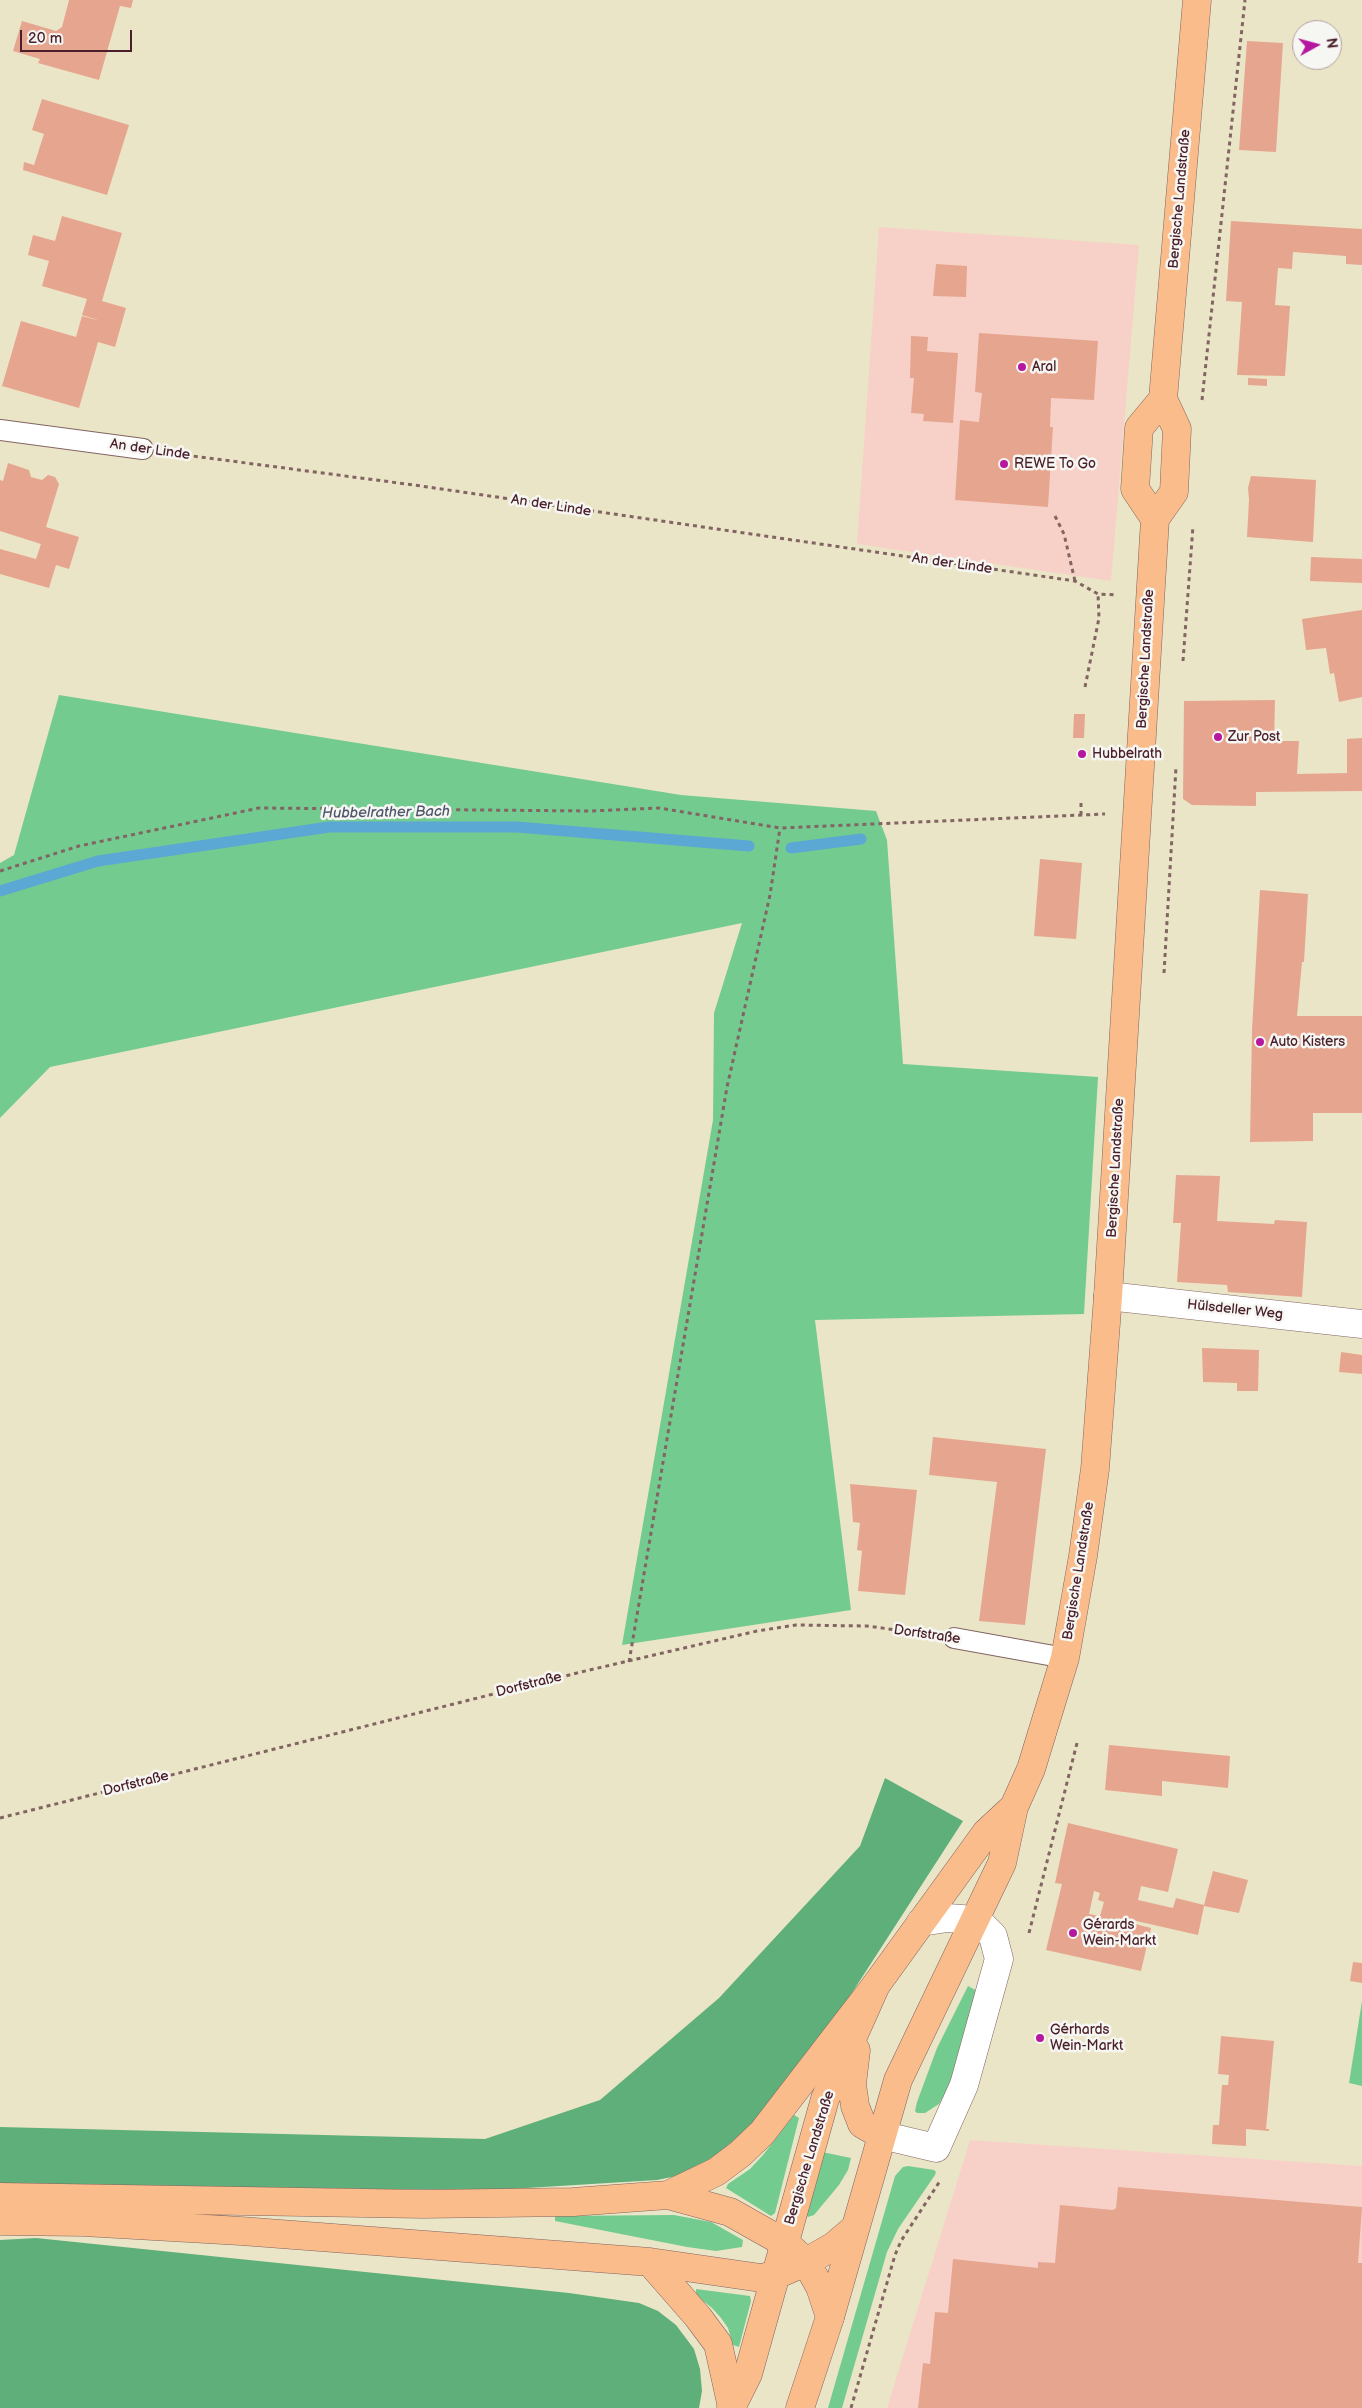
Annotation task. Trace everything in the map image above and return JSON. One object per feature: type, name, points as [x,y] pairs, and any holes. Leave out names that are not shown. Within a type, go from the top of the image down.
[{"type":"main road","name":"Bergische Landstraße","points":[[800,2408],[830,2316],[880,2135],[898,2080],[975,1923],[1002,1863],[1014,1807],[1030,1769],[1065,1658],[1095,1469],[1108,1296],[1155,519],[1174,492],[1177,430],[1163,399],[1197,0]]},
{"type":"main road","points":[[1155,519],[1135,489],[1138,437],[1139,428],[1163,399]]},
{"type":"main road","name":"Bergische Landstraße","points":[[731,2407],[748,2374],[826,2099],[876,1984],[986,1833],[1014,1807]]},
{"type":"main road","points":[[668,2196],[716,2172],[740,2154],[762,2133],[876,1984]]},
{"type":"main road","points":[[859,2024],[852,2084],[855,2106],[862,2124],[880,2135]]},
{"type":"main road","points":[[0,2197],[423,2204],[573,2202],[668,2196],[730,2212],[785,2243],[806,2262],[820,2287],[830,2316]]},
{"type":"main road","points":[[0,2221],[83,2222],[221,2230],[650,2262],[761,2278],[776,2276],[806,2262],[834,2246],[854,2229]]},
{"type":"main road","points":[[650,2262],[698,2316],[718,2344],[731,2407]]},
{"type":"street","name":"Hülsdeller Weg","points":[[1108,1296],[1362,1324]]},
{"type":"street","points":[[880,2135],[936,2148],[960,2097],[999,1959],[993,1936],[975,1923],[947,1918],[921,1922]]},
{"type":"lane","name":"An der Linde","points":[[0,430],[142,449]]},
{"type":"lane","name":"Dorfstraße","points":[[954,1638],[1065,1658]]},
{"type":"path","name":"An der Linde","points":[[142,449],[414,485],[1075,581],[1098,594],[1099,618],[1085,687]]},
{"type":"path","points":[[1055,516],[1064,534],[1075,581]]},
{"type":"path","points":[[0,871],[79,846],[259,808],[590,810],[659,808],[780,828],[1081,815],[1081,803]]},
{"type":"path","points":[[629,1662],[727,1087],[770,895],[780,828]]},
{"type":"path","name":"Dorfstraße","points":[[0,1818],[571,1674],[757,1631],[796,1626],[867,1626],[954,1638]]},
{"type":"path","points":[[850,2408],[895,2255],[901,2241]]},
{"type":"shaded area","points":[[879,227],[1139,245],[1111,581],[857,544]]},
{"type":"shaded area","points":[[970,2140],[1362,2166],[1362,2408],[887,2408]]},
{"type":"green space","points":[[59,695],[681,795],[876,811],[887,840],[903,1064],[1098,1077],[1084,1314],[815,1320],[851,1610],[622,1645],[713,1120],[714,1013],[742,923],[50,1067],[0,1118],[0,863],[14,855]]},
{"type":"green space","points":[[885,1778],[963,1821],[837,2016],[768,2107],[740,2135],[714,2157],[677,2176],[657,2180],[494,2190],[0,2186],[0,2127],[485,2139],[600,2100],[719,1998],[860,1846]]},
{"type":"green space","points":[[968,1986],[979,1992],[948,2089],[939,2104],[925,2113],[917,2113],[915,2111],[917,2102],[937,2048]]},
{"type":"green space","points":[[1362,2001],[1362,2086],[1349,2083]]},
{"type":"green space","points":[[794,2115],[799,2118],[775,2213],[771,2216],[726,2188],[728,2184],[750,2169]]},
{"type":"green space","points":[[822,2152],[851,2158],[848,2170],[839,2185],[814,2215],[808,2217],[806,2215]]},
{"type":"green space","points":[[903,2167],[934,2170],[936,2172],[898,2229],[887,2252],[842,2408],[828,2408],[895,2176]]},
{"type":"green space","points":[[674,2215],[711,2222],[743,2240],[742,2247],[716,2251],[687,2247],[555,2221],[555,2216]]},
{"type":"green space","points":[[36,2238],[569,2293],[639,2303],[658,2311],[676,2325],[694,2349],[700,2369],[702,2391],[699,2408],[0,2408],[0,2240]]},
{"type":"green space","points":[[696,2289],[750,2296],[751,2301],[739,2347],[733,2345],[728,2328],[712,2308],[696,2295]]},
{"type":"building","points":[[69,0],[133,0],[131,8],[120,6],[99,80],[38,63],[40,59],[13,51],[22,21],[56,31],[62,27]]},
{"type":"building","points":[[1247,41],[1283,43],[1276,152],[1239,150]]},
{"type":"building","points":[[42,99],[129,125],[107,195],[23,170],[24,162],[34,165],[44,134],[32,130]]},
{"type":"building","points":[[62,216],[122,233],[102,301],[126,308],[115,347],[98,342],[79,408],[2,386],[21,321],[76,337],[82,316],[101,321],[82,315],[87,299],[42,286],[49,261],[28,255],[33,235],[55,241]]},
{"type":"building","points":[[1231,221],[1362,229],[1362,265],[1346,264],[1346,256],[1293,252],[1292,269],[1278,268],[1275,305],[1290,306],[1285,376],[1237,375],[1242,302],[1226,301]]},
{"type":"building","points":[[936,264],[967,266],[966,297],[933,296]]},
{"type":"building","points":[[979,333],[1098,341],[1094,400],[1051,398],[1050,427],[1053,427],[1048,507],[955,500],[960,420],[979,422],[982,393],[975,392]]},
{"type":"building","points":[[911,336],[928,337],[927,351],[958,353],[953,423],[923,421],[924,414],[911,413],[914,378],[910,378]]},
{"type":"building","points":[[1248,378],[1267,379],[1267,386],[1248,385]]},
{"type":"building","points":[[8,463],[29,470],[31,477],[42,480],[48,475],[55,477],[59,484],[46,527],[79,537],[69,569],[56,565],[49,588],[0,574],[0,549],[43,561],[36,559],[41,544],[0,531],[0,480],[3,481]]},
{"type":"building","points":[[1251,476],[1316,480],[1313,542],[1247,537],[1248,488]]},
{"type":"building","points":[[1311,557],[1362,559],[1362,583],[1310,581]]},
{"type":"building","points":[[1362,610],[1362,697],[1339,702],[1334,673],[1330,674],[1326,648],[1306,650],[1302,619]]},
{"type":"building","points":[[1275,700],[1274,741],[1299,741],[1297,774],[1347,773],[1347,739],[1362,738],[1362,791],[1256,792],[1256,806],[1192,805],[1183,799],[1184,701]]},
{"type":"building","points":[[1074,714],[1085,714],[1084,738],[1073,738]]},
{"type":"building","points":[[1040,859],[1082,863],[1076,939],[1034,936]]},
{"type":"building","points":[[1260,890],[1308,894],[1304,962],[1302,962],[1297,1016],[1362,1016],[1362,1113],[1313,1113],[1313,1141],[1250,1142],[1252,1030]]},
{"type":"building","points":[[1176,1175],[1220,1176],[1217,1221],[1274,1224],[1275,1220],[1307,1222],[1302,1297],[1228,1292],[1227,1285],[1177,1282],[1181,1223],[1173,1223]]},
{"type":"building","points":[[1202,1348],[1259,1350],[1258,1391],[1237,1391],[1237,1383],[1203,1382]]},
{"type":"building","points":[[1341,1352],[1362,1355],[1362,1374],[1339,1372]]},
{"type":"building","points":[[933,1437],[1046,1449],[1025,1625],[979,1621],[997,1482],[929,1475]]},
{"type":"building","points":[[850,1484],[917,1490],[905,1595],[858,1591],[862,1551],[857,1550],[860,1523],[853,1522]]},
{"type":"building","points":[[1109,1745],[1230,1756],[1228,1788],[1162,1781],[1162,1796],[1105,1790]]},
{"type":"building","points":[[1068,1823],[1178,1849],[1168,1892],[1141,1886],[1138,1900],[1173,1908],[1176,1898],[1204,1905],[1213,1871],[1248,1880],[1239,1913],[1204,1906],[1198,1935],[1132,1920],[1131,1923],[1151,1928],[1141,1971],[1046,1950],[1062,1884],[1055,1883]],"holes":[[[1094,1891],[1100,1893],[1098,1900],[1104,1902],[1100,1916],[1089,1914]]]},
{"type":"building","points":[[1353,1962],[1362,1963],[1362,1983],[1350,1981]]},
{"type":"building","points":[[1221,2036],[1274,2041],[1266,2129],[1269,2129],[1269,2131],[1246,2129],[1246,2146],[1212,2144],[1213,2125],[1219,2125],[1222,2085],[1228,2085],[1229,2075],[1218,2074]]},
{"type":"building","points":[[1118,2187],[1362,2207],[1358,2263],[1362,2263],[1362,2408],[918,2408],[923,2363],[930,2364],[935,2312],[948,2313],[953,2259],[1038,2268],[1038,2262],[1055,2263],[1060,2205],[1113,2210],[1116,2208]]},
{"type":"waterway","name":"Hubbelrather Bach","points":[[0,891],[98,861],[329,827],[517,827],[749,846]]},
{"type":"waterway","name":"Hubbelrather Bach","points":[[791,848],[861,839]]},
{"type":"place","name":"Aral","points":[[1022,367]]},
{"type":"place","name":"REWE To Go","points":[[1004,464]]},
{"type":"place","name":"Zur Post","points":[[1218,737]]},
{"type":"place","name":"Hubbelrath","points":[[1082,754]]},
{"type":"place","name":"Auto Kisters","points":[[1260,1042]]},
{"type":"place","name":"Gérards Wein-Markt","points":[[1073,1933]]},
{"type":"place","name":"Gérhards Wein-Markt","points":[[1040,2038]]}]
